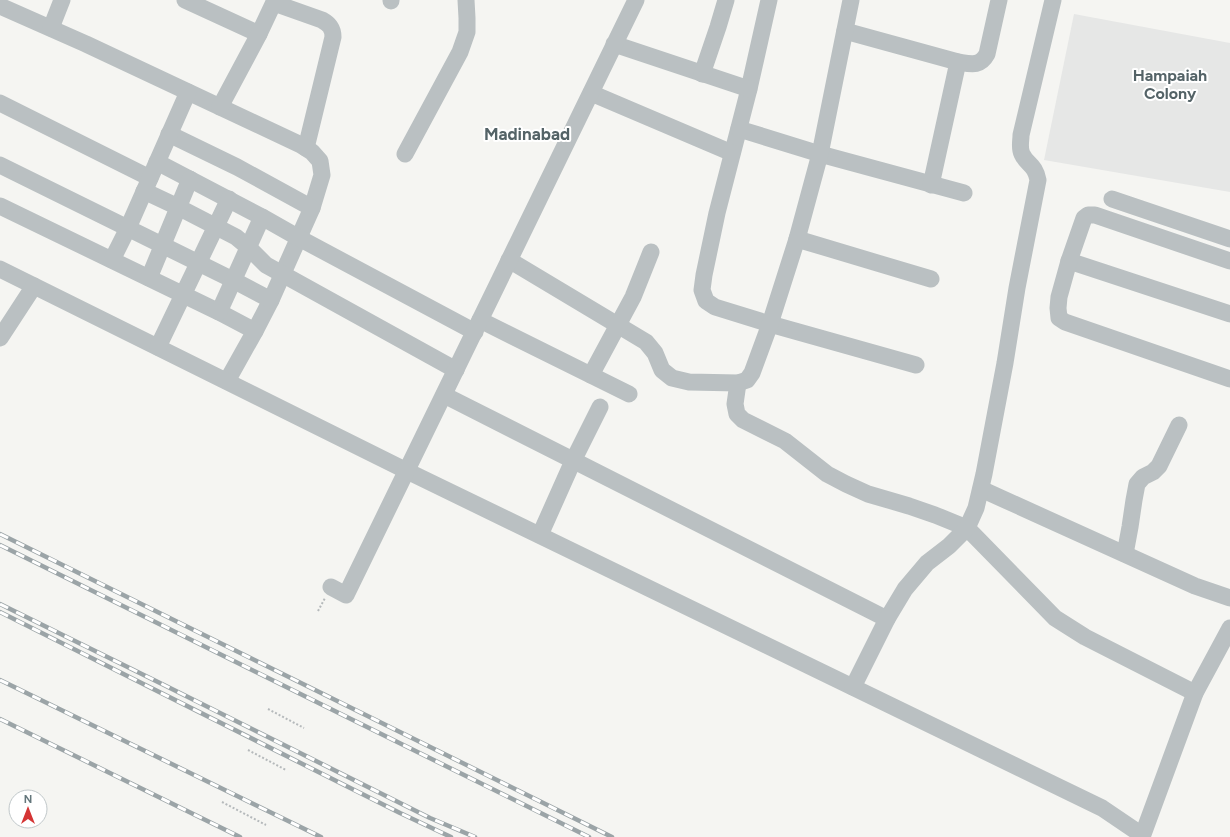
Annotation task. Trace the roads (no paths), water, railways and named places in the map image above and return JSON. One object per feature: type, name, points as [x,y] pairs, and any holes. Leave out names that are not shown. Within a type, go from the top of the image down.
[{"type":"street","points":[[51,28],[62,0]]},
{"type":"street","points":[[185,0],[259,34]]},
{"type":"street","points":[[406,154],[460,52],[467,32],[466,0]]},
{"type":"street","points":[[331,587],[346,595],[636,0]]},
{"type":"street","points":[[702,74],[726,0]]},
{"type":"street","points":[[769,0],[749,90],[717,213],[704,275],[702,290],[706,301],[715,307],[770,324],[916,365]]},
{"type":"street","points":[[509,260],[646,342],[655,353],[662,370],[672,378],[689,382],[738,383],[747,380],[752,374],[770,324],[797,239],[820,154],[851,0]]},
{"type":"street","points":[[845,31],[958,62],[972,64],[979,63],[983,60],[986,54],[999,0]]},
{"type":"street","points":[[853,687],[886,619],[905,589],[927,563],[949,546],[966,528],[976,508],[981,490],[1038,180],[1036,172],[1021,153],[1020,146],[1021,135],[1053,0]]},
{"type":"street","points":[[220,107],[259,34],[274,1],[322,20],[329,24],[333,31],[306,148]]},
{"type":"street","points":[[0,6],[51,28],[306,148],[320,161],[322,175],[312,208],[271,300],[227,381]]},
{"type":"street","points":[[614,44],[749,90]]},
{"type":"street","points":[[931,185],[958,62]]},
{"type":"street","points":[[112,260],[128,228],[188,92]]},
{"type":"street","points":[[590,93],[732,153]]},
{"type":"street","points":[[0,103],[147,185],[178,207],[236,237],[266,265],[456,370]]},
{"type":"street","points":[[739,129],[820,154],[964,193]]},
{"type":"street","points":[[170,134],[237,167],[312,208]]},
{"type":"street","points":[[157,162],[262,216],[298,238],[477,326],[591,375],[629,394]]},
{"type":"street","points":[[0,165],[271,300]]},
{"type":"street","points":[[148,278],[190,179]]},
{"type":"street","points":[[158,347],[228,199]]},
{"type":"street","points":[[1112,199],[1230,239]]},
{"type":"street","points":[[0,206],[219,312],[255,331]]},
{"type":"street","points":[[1230,261],[1095,215],[1088,215],[1084,218],[1069,261],[1059,297],[1058,308],[1059,318],[1065,322],[1230,379]]},
{"type":"street","points":[[219,312],[262,216]]},
{"type":"street","points":[[797,239],[931,279]]},
{"type":"street","points":[[591,375],[633,297],[651,252]]},
{"type":"street","points":[[1069,261],[1230,314]]},
{"type":"street","points":[[0,269],[407,471],[1102,808],[1142,835],[1195,693],[1230,628]]},
{"type":"street","points":[[0,338],[34,286]]},
{"type":"street","points":[[738,383],[735,404],[737,414],[743,420],[785,442],[828,474],[846,484],[868,494],[935,514],[966,528],[1055,618],[1085,637],[1195,693]]},
{"type":"street","points":[[444,395],[886,619]]},
{"type":"street","points":[[540,536],[573,461],[600,408]]},
{"type":"street","points":[[1125,554],[1137,484],[1159,466],[1179,425]]},
{"type":"street","points":[[981,490],[1195,586],[1230,598]]},
{"type":"railway","points":[[0,534],[612,837]]},
{"type":"railway","points":[[0,545],[589,837]]},
{"type":"railway","points":[[0,604],[430,818],[475,837]]},
{"type":"railway","points":[[0,612],[400,813],[451,837]]},
{"type":"railway","points":[[0,680],[321,837]]},
{"type":"railway","points":[[0,719],[240,837]]},
{"type":"district","name":"Hampaiah Colony","points":[[1170,84]]},
{"type":"district","name":"Madinabad","points":[[527,134]]}]
